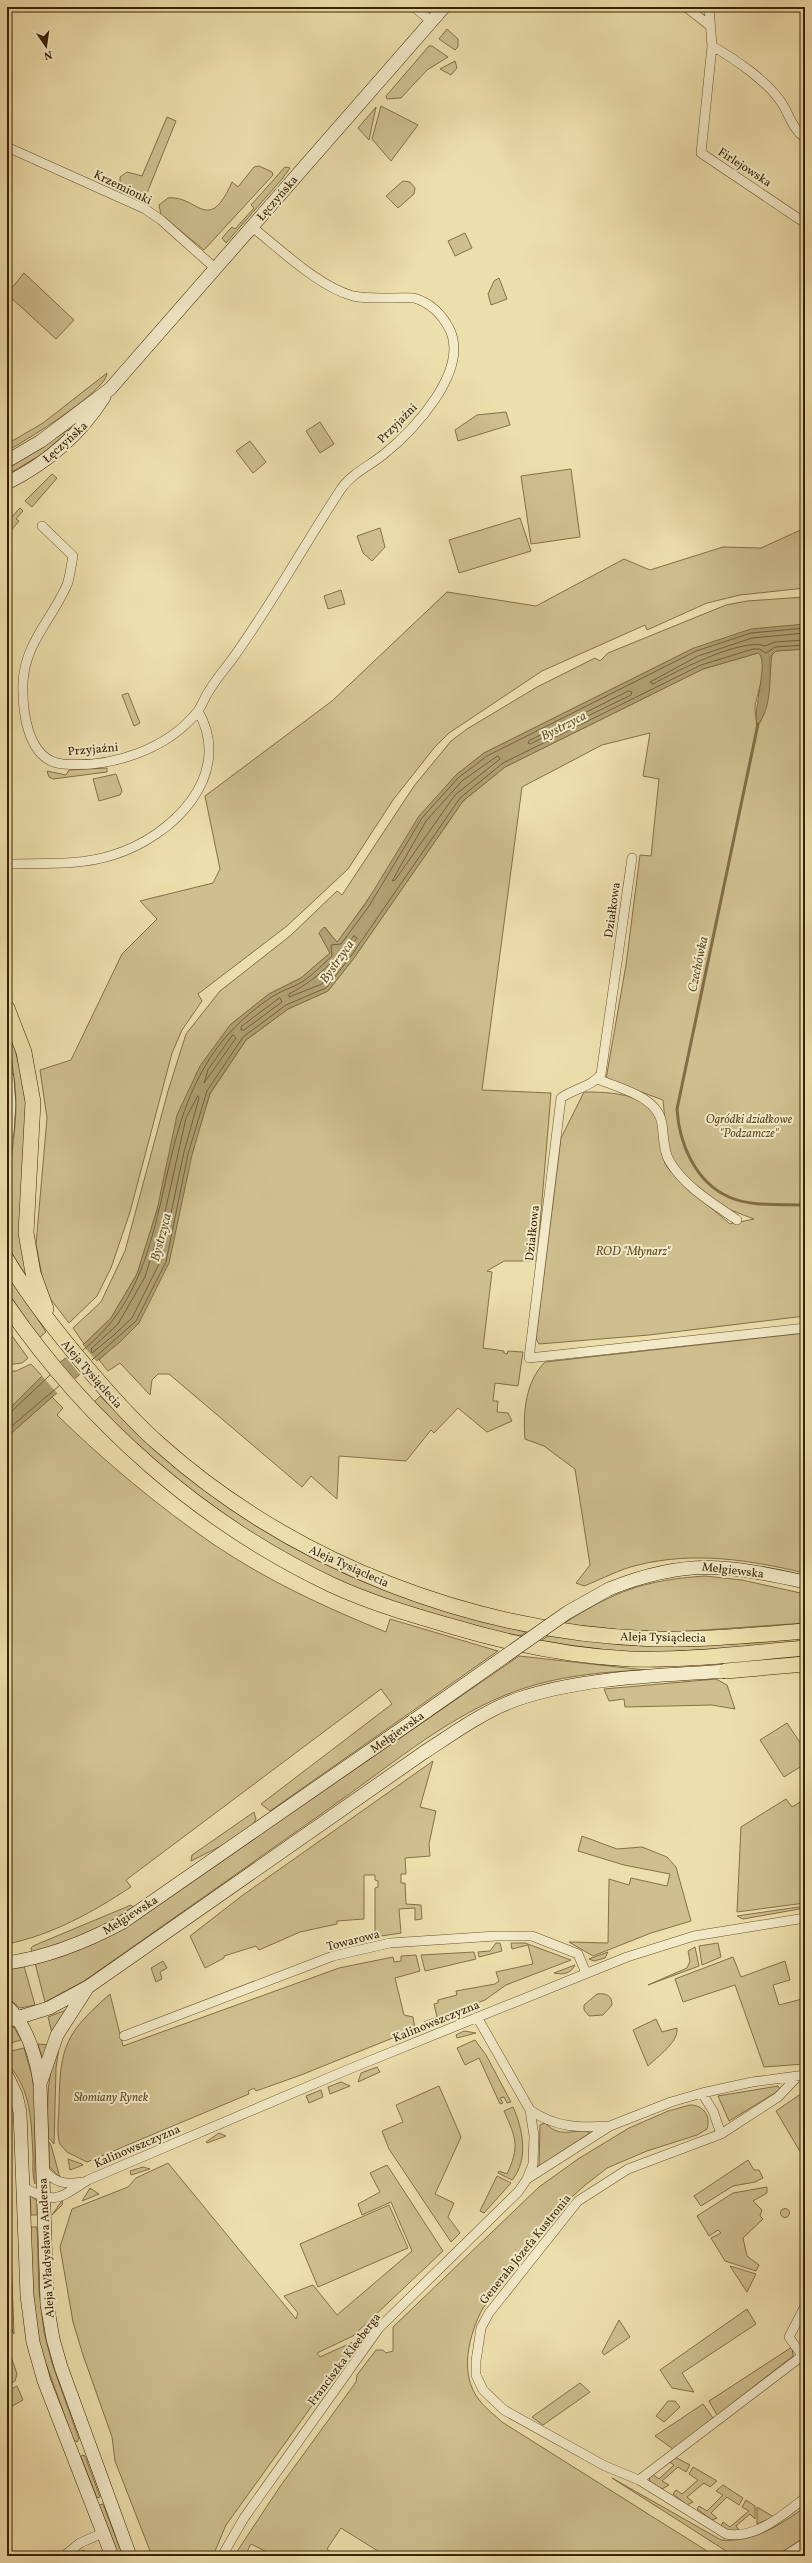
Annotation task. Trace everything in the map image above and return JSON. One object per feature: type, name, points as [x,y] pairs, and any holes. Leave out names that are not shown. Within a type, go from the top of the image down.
[{"type":"main road","name":"Łęczyńska","points":[[7,483],[40,464],[60,449],[90,420],[110,389],[444,7]]},
{"type":"main road","name":"Łęczyńska","points":[[7,460],[58,429],[110,389]]},
{"type":"main road","points":[[7,1008],[18,1034],[30,1075],[34,1120],[26,1232],[33,1273],[52,1327]]},
{"type":"main road","points":[[7,1077],[9,1104],[7,1134]]},
{"type":"main road","name":"Aleja Tysiąclecia","points":[[7,1260],[52,1327],[106,1390],[159,1444],[206,1483],[244,1509],[326,1558],[398,1588],[475,1612],[577,1632],[683,1639],[805,1631]]},
{"type":"main road","name":"Aleja Tysiąclecia","points":[[7,1305],[33,1344],[85,1402],[143,1460],[215,1517],[305,1571],[333,1585],[389,1608],[500,1640],[537,1648],[610,1657],[658,1659],[805,1648]]},
{"type":"main road","name":"Mełgiewska","points":[[7,1963],[57,1952],[98,1936],[123,1922],[568,1612],[610,1588],[657,1572],[698,1566],[746,1570],[805,1582]]},
{"type":"main road","points":[[12,2020],[49,2008],[88,1987],[423,1753],[470,1722],[518,1699],[559,1688],[805,1664]]},
{"type":"main road","points":[[40,2083],[57,2035],[88,1987]]},
{"type":"main road","name":"Aleja Władysława Andersa","points":[[7,2006],[12,2020],[32,2049],[40,2083],[45,2275],[51,2330],[56,2353],[130,2556]]},
{"type":"main road","name":"Aleja Władysława Andersa","points":[[7,2076],[16,2095],[20,2112],[27,2295],[33,2342],[41,2373],[112,2556]]},
{"type":"main road","points":[[71,2452],[89,2445]]},
{"type":"street","points":[[414,7],[431,21]]},
{"type":"street","points":[[686,7],[709,25]]},
{"type":"street","name":"Firlejowska","points":[[709,7],[709,25],[712,46],[701,153],[805,223]]},
{"type":"street","points":[[712,46],[730,56],[761,81],[783,105],[793,126],[805,138]]},
{"type":"street","name":"Krzemionki","points":[[7,147],[145,209],[161,220],[216,269]]},
{"type":"street","name":"Przyjaźni","points":[[42,526],[73,556],[67,586],[37,634],[23,679],[26,718],[38,751],[45,757],[61,764],[117,761],[133,757],[156,744],[198,711],[208,691],[273,601],[347,481],[383,455],[422,418],[445,381],[454,357],[451,333],[442,317],[430,305],[414,298],[355,296],[340,291],[324,283],[252,227]]},
{"type":"street","points":[[7,864],[63,864],[98,859],[146,841],[167,826],[194,795],[207,772],[210,747],[206,727],[198,711]]},
{"type":"street","name":"Działkowa","points":[[632,858],[603,1068],[598,1079],[571,1090],[561,1098],[529,1358],[805,1328]]},
{"type":"street","points":[[598,1079],[649,1101],[656,1108],[660,1115],[665,1149],[670,1162],[697,1191],[737,1220]]},
{"type":"street","name":"Kalinowszczyzna","points":[[44,2199],[56,2198],[88,2180],[477,2017],[586,1973],[687,1938],[805,1918]]},
{"type":"street","name":"Towarowa","points":[[124,2036],[333,1956],[390,1943],[496,1936],[532,1936],[578,1954],[586,1973]]},
{"type":"street","name":"Franciszka Kleeberga","points":[[222,2556],[244,2518],[379,2328],[518,2192],[527,2179],[534,2153],[530,2110],[477,2017]]},
{"type":"street","points":[[530,2110],[554,2123],[580,2127],[610,2126],[702,2093],[802,2076]]},
{"type":"street","name":"Generała Józefa Kustronia","points":[[802,2076],[778,2098],[721,2134],[628,2169],[578,2200],[489,2312],[481,2328],[477,2342],[476,2375],[486,2394],[504,2410],[584,2455],[639,2480],[714,2527],[731,2535],[744,2533],[767,2525],[805,2498]]},
{"type":"street","points":[[702,2093],[713,2111],[721,2134]]},
{"type":"street","name":"Franciszka Kleeberga","points":[[527,2179],[610,2126]]},
{"type":"street","name":"Kalinowszczyzna","points":[[43,2168],[55,2181],[73,2184],[88,2180]]},
{"type":"street","points":[[23,2187],[44,2199]]},
{"type":"street","points":[[639,2480],[803,2358],[789,2337],[805,2306]]},
{"type":"street","points":[[64,2556],[80,2543],[103,2533]]},
{"type":"street","points":[[785,2556],[805,2543]]},
{"type":"green space","points":[[447,29],[458,39],[458,47],[455,50],[439,39]]},
{"type":"green space","points":[[429,46],[432,46],[448,57],[427,70],[401,98],[387,99],[386,96]]},
{"type":"green space","points":[[455,61],[457,68],[451,75],[440,69]]},
{"type":"green space","points":[[381,106],[418,125],[391,161],[372,139]]},
{"type":"green space","points":[[376,107],[369,140],[358,128]]},
{"type":"green space","points":[[167,117],[176,121],[145,198],[137,201],[120,193],[120,177],[127,172],[142,176]]},
{"type":"green space","points":[[259,166],[272,172],[273,175],[204,250],[161,215],[159,205],[168,198],[178,199],[202,209],[209,210],[216,207],[224,198],[232,182],[238,187],[254,167]]},
{"type":"green space","points":[[285,167],[290,168],[226,243],[222,238],[232,227],[235,229],[254,208],[251,205]]},
{"type":"green space","points":[[403,181],[410,182],[415,188],[414,194],[398,208],[386,196]]},
{"type":"green space","points":[[465,233],[472,248],[455,256],[448,241]]},
{"type":"green space","points":[[24,273],[74,320],[56,339],[7,294]]},
{"type":"green space","points":[[499,278],[507,299],[491,305],[488,294],[494,281]]},
{"type":"green space","points":[[107,373],[103,381],[94,391],[80,403],[47,427],[7,451],[7,444],[43,423]]},
{"type":"green space","points":[[506,412],[510,425],[458,441],[455,430],[477,415]]},
{"type":"green space","points":[[320,422],[334,444],[320,453],[306,431]]},
{"type":"green space","points":[[76,425],[42,454],[7,475],[7,469]]},
{"type":"green space","points":[[250,441],[266,462],[253,473],[236,451]]},
{"type":"green space","points":[[571,469],[580,537],[531,544],[521,476]]},
{"type":"green space","points":[[52,474],[57,478],[32,507],[25,501]]},
{"type":"green space","points":[[20,508],[23,511],[16,519],[19,521],[7,535],[7,517],[10,519]]},
{"type":"green space","points":[[520,518],[531,551],[459,573],[449,540]]},
{"type":"green space","points":[[380,528],[385,547],[372,561],[363,553],[357,536]]},
{"type":"green space","points":[[805,528],[805,588],[740,595],[707,603],[647,630],[645,625],[542,671],[449,733],[434,748],[393,800],[348,869],[287,926],[198,994],[202,1001],[182,1030],[172,1053],[130,1212],[111,1268],[97,1296],[69,1323],[45,1292],[36,1244],[47,1118],[40,1070],[71,1060],[122,954],[157,919],[140,901],[213,883],[220,869],[205,796],[332,701],[447,592],[536,606],[624,559],[650,570],[723,547],[761,548]]},
{"type":"green space","points":[[341,590],[345,604],[328,609],[324,596]]},
{"type":"green space","points":[[805,597],[805,624],[694,648],[484,753],[456,775],[337,943],[325,927],[319,933],[330,953],[301,978],[269,994],[230,1025],[157,1210],[137,1274],[111,1318],[84,1344],[73,1328],[101,1302],[125,1251],[168,1091],[186,1034],[220,991],[290,936],[337,891],[342,895],[414,786],[451,741],[467,729],[537,687],[595,658],[600,661],[608,653],[726,605],[747,601]]},
{"type":"green space","points":[[805,649],[805,1316],[649,1335],[539,1344],[536,1339],[561,1138],[584,1092],[629,1096],[648,1106],[655,1114],[659,1124],[663,1158],[669,1170],[676,1178],[730,1224],[754,1219],[720,1206],[697,1189],[676,1166],[668,1151],[663,1100],[606,1079],[626,965],[640,855],[651,856],[659,779],[643,776],[650,733],[602,745],[522,787],[482,1090],[551,1093],[537,1261],[504,1261],[487,1271],[492,1272],[483,1348],[504,1351],[504,1353],[507,1354],[508,1351],[523,1352],[518,1386],[495,1383],[493,1401],[498,1401],[497,1412],[508,1413],[512,1421],[487,1432],[458,1408],[434,1433],[431,1430],[406,1461],[339,1456],[337,1499],[311,1476],[302,1487],[169,1374],[158,1374],[152,1380],[150,1395],[120,1363],[108,1371],[99,1360],[139,1323],[210,1094],[246,1040],[288,1009],[328,991],[354,958],[463,801],[505,767],[703,669],[758,653],[762,657],[763,670],[755,707],[757,726],[761,721],[768,697],[772,654],[776,651]]},
{"type":"green space","points":[[128,693],[140,723],[134,726],[122,695]]},
{"type":"green space","points":[[107,768],[107,772],[53,779],[49,777],[47,771],[66,775],[69,770]]},
{"type":"green space","points":[[116,774],[122,791],[120,795],[99,801],[93,779]]},
{"type":"green space","points":[[7,1017],[25,1090],[27,1115],[21,1237],[27,1277],[8,1245],[7,1240],[7,1189],[14,1138],[16,1093],[8,1039]]},
{"type":"green space","points":[[7,1271],[46,1332],[39,1338],[7,1291]]},
{"type":"green space","points":[[7,1329],[28,1358],[22,1363],[7,1365]]},
{"type":"green space","points":[[805,1333],[805,1573],[743,1561],[701,1558],[659,1561],[638,1565],[584,1586],[576,1583],[590,1565],[575,1469],[544,1446],[525,1439],[524,1419],[529,1388],[538,1370],[545,1362]]},
{"type":"green space","points":[[31,1364],[42,1376],[7,1411],[7,1371],[16,1371]]},
{"type":"green space","points":[[100,1396],[155,1448],[214,1495],[245,1517],[310,1556],[388,1592],[457,1614],[526,1632],[516,1639],[426,1614],[361,1591],[306,1565],[272,1546],[240,1525],[179,1480],[149,1455],[94,1402]]},
{"type":"green space","points":[[52,1397],[63,1408],[57,1415],[94,1450],[152,1499],[192,1529],[254,1570],[319,1603],[386,1632],[390,1619],[498,1651],[270,1811],[261,1804],[392,1704],[381,1689],[126,1880],[131,1887],[72,1922],[40,1935],[7,1944],[7,1437]]},
{"type":"green space","points":[[705,1576],[742,1580],[805,1594],[805,1623],[675,1632],[621,1630],[563,1624],[599,1603],[631,1589],[664,1581]]},
{"type":"green space","points":[[551,1634],[686,1646],[753,1643],[805,1638],[805,1643],[649,1653],[603,1651],[539,1642]]},
{"type":"green space","points":[[519,1656],[645,1670],[612,1672],[563,1678],[516,1691],[469,1712],[404,1754],[84,1981],[45,2002],[35,1963],[93,1943],[119,1930],[147,1913]]},
{"type":"green space","points":[[716,1679],[727,1685],[735,1709],[712,1705],[625,1707],[624,1699],[609,1701],[604,1689]]},
{"type":"green space","points":[[787,1723],[805,1750],[805,1764],[784,1777],[760,1740]]},
{"type":"green space","points":[[433,1761],[420,1807],[436,1811],[429,1844],[430,1856],[405,1858],[406,1874],[401,1874],[401,1883],[405,1883],[406,1904],[421,1905],[422,1919],[415,1920],[415,1908],[399,1909],[401,1933],[375,1937],[375,1888],[378,1887],[378,1881],[375,1880],[375,1875],[364,1875],[364,1919],[337,1921],[337,1924],[300,1932],[259,1950],[256,1946],[224,1956],[224,1958],[205,1968],[190,1936],[243,1895]]},
{"type":"green space","points":[[786,1799],[792,1807],[805,1799],[805,1903],[737,1912],[741,1827]]},
{"type":"green space","points":[[254,1812],[256,1819],[253,1824],[223,1845],[191,1861],[192,1855]]},
{"type":"green space","points":[[582,1836],[617,1849],[642,1847],[667,1857],[676,1867],[691,1921],[651,1933],[593,1956],[569,1942],[608,1943],[609,1879],[629,1885],[631,1878],[667,1886],[670,1874],[624,1865],[578,1851]]},
{"type":"green space","points":[[131,1905],[133,1907],[122,1915],[97,1929],[72,1940],[32,1952],[31,1948],[33,1946]]},
{"type":"green space","points":[[805,1906],[805,1908],[743,1919],[737,1916]]},
{"type":"green space","points":[[496,1943],[500,1943],[502,1951],[479,1957],[478,1952],[490,1951]]},
{"type":"green space","points":[[511,1943],[525,1943],[571,1960],[506,1985],[485,2000],[428,2023],[424,2022],[437,2017],[434,2004],[438,2003],[438,2000],[457,1995],[456,1991],[495,1984],[499,1981],[496,1972],[533,1964],[528,1945],[512,1949]]},
{"type":"green space","points":[[718,1943],[721,1957],[702,1965],[699,1946]]},
{"type":"green space","points":[[695,1947],[699,1966],[648,1985],[687,1968],[690,1961],[688,1951]]},
{"type":"green space","points":[[474,1952],[476,1959],[425,1971],[421,1955]]},
{"type":"green space","points":[[608,1952],[605,1958],[594,1961],[589,1959]]},
{"type":"green space","name":"Słomiany Rynek","points":[[416,1955],[420,1971],[395,1978],[404,2015],[413,2017],[415,2029],[301,2075],[256,2091],[254,2088],[248,2091],[249,2094],[87,2162],[67,2152],[60,2144],[58,2130],[61,2068],[68,2042],[84,2019],[110,1994],[123,2046],[339,1968],[393,1957],[394,1962],[401,1961],[401,1956]]},
{"type":"green space","points":[[733,1957],[741,1977],[785,1961],[790,1980],[773,1985],[779,2005],[802,1999],[805,2008],[805,2064],[764,2067],[735,1985],[683,2002],[675,1979]]},
{"type":"green space","points":[[163,1961],[167,1968],[160,1972],[162,1979],[156,1982],[151,1968]]},
{"type":"green space","points":[[575,1965],[569,1972],[560,1974],[554,1973]]},
{"type":"green space","points":[[24,1966],[35,2005],[20,2008],[7,1997],[7,1969]]},
{"type":"green space","points":[[597,1994],[608,1995],[611,1999],[612,2005],[603,2015],[589,2016],[584,2010],[584,2005]]},
{"type":"green space","points":[[66,2010],[52,2033],[48,2017]]},
{"type":"green space","points":[[656,2019],[662,2032],[677,2028],[677,2033],[671,2044],[648,2066],[633,2030]]},
{"type":"green space","points":[[14,2027],[21,2040],[7,2044],[7,2028]]},
{"type":"green space","points":[[464,2031],[476,2033],[457,2038],[456,2035]]},
{"type":"green space","points":[[475,2040],[486,2055],[511,2102],[507,2103],[504,2097],[500,2098],[503,2103],[500,2104],[479,2058],[465,2065],[457,2048]]},
{"type":"green space","points":[[38,2044],[48,2045],[43,2060]]},
{"type":"green space","points":[[24,2048],[32,2076],[35,2098],[35,2184],[33,2174],[32,2130],[29,2106],[21,2084],[7,2063],[7,2052]]},
{"type":"green space","points":[[59,2048],[56,2068],[54,2144],[48,2137],[48,2092],[51,2070]]},
{"type":"green space","points":[[377,2067],[380,2072],[358,2082],[361,2073]]},
{"type":"green space","points":[[341,2082],[350,2086],[330,2094],[328,2087]]},
{"type":"green space","points":[[439,2086],[461,2137],[435,2194],[454,2203],[448,2217],[460,2233],[451,2242],[389,2149],[382,2131],[403,2122],[396,2105]]},
{"type":"green space","points":[[778,2086],[780,2090],[729,2121],[718,2096]]},
{"type":"green space","points":[[321,2090],[323,2097],[309,2103],[306,2096]]},
{"type":"green space","points":[[805,2091],[805,2160],[776,2111]]},
{"type":"green space","points":[[690,2105],[703,2109],[708,2120],[707,2129],[697,2135],[647,2151],[607,2168],[563,2205],[483,2308],[470,2342],[468,2367],[469,2379],[473,2391],[482,2404],[502,2422],[715,2556],[386,2556],[341,2528],[327,2549],[336,2556],[275,2556],[251,2544],[245,2556],[234,2556],[279,2488],[356,2382],[357,2375],[376,2350],[383,2350],[386,2353],[393,2351],[393,2327],[539,2187],[578,2159],[629,2128],[668,2111]]},
{"type":"green space","points":[[513,2107],[522,2134],[523,2144],[521,2163],[512,2180],[498,2173],[499,2171],[507,2174],[514,2156],[514,2135],[504,2111]]},
{"type":"green space","points":[[545,2123],[558,2131],[585,2131],[590,2133],[539,2166],[540,2125]]},
{"type":"green space","points":[[219,2133],[226,2136],[207,2143],[206,2142]]},
{"type":"green space","points":[[49,2142],[51,2145],[60,2178],[49,2166]]},
{"type":"green space","points":[[68,2159],[82,2164],[83,2165],[70,2170]]},
{"type":"green space","points":[[748,2160],[754,2170],[759,2170],[763,2178],[755,2182],[733,2186],[701,2206],[694,2196]]},
{"type":"green space","points":[[168,2163],[296,2319],[298,2313],[284,2296],[313,2285],[337,2315],[412,2251],[391,2202],[362,2215],[358,2204],[380,2192],[370,2173],[387,2165],[443,2251],[353,2336],[317,2353],[320,2357],[353,2342],[345,2360],[226,2525],[213,2556],[152,2556],[115,2461],[112,2437],[73,2322],[60,2247],[72,2209],[128,2187],[136,2178]]},
{"type":"green space","points":[[143,2167],[150,2169],[131,2175],[130,2171]]},
{"type":"green space","points":[[497,2176],[511,2183],[484,2213],[480,2211]]},
{"type":"green space","points":[[767,2187],[767,2193],[753,2201],[762,2210],[760,2216],[763,2219],[743,2238],[747,2256],[759,2265],[756,2271],[725,2261],[711,2238],[721,2233],[718,2230],[709,2236],[697,2216],[733,2193]]},
{"type":"green space","points":[[90,2188],[99,2194],[82,2201]]},
{"type":"green space","points":[[30,2195],[37,2201],[37,2215],[31,2215]]},
{"type":"green space","points":[[63,2199],[62,2205],[52,2215]]},
{"type":"green space","points":[[389,2205],[408,2248],[318,2287],[300,2244]]},
{"type":"green space","points":[[783,2209],[787,2209],[789,2213],[787,2217],[783,2217],[781,2215],[781,2211]]},
{"type":"green space","points":[[8,2226],[10,2227],[14,2334],[7,2318]]},
{"type":"green space","points":[[30,2227],[37,2227],[39,2290],[44,2332],[52,2363],[79,2439],[77,2442],[73,2439],[39,2344],[34,2311]]},
{"type":"green space","points":[[730,2266],[756,2274],[747,2292]]},
{"type":"green space","points":[[747,2309],[756,2324],[682,2373],[694,2392],[672,2388],[660,2370]]},
{"type":"green space","points":[[619,2320],[630,2337],[604,2355],[602,2352]]},
{"type":"green space","points":[[7,2345],[17,2374],[15,2381],[7,2385]]},
{"type":"green space","points":[[792,2347],[793,2356],[717,2415],[709,2401]]},
{"type":"green space","points":[[580,2383],[590,2392],[543,2425],[532,2417]]},
{"type":"green space","points":[[17,2386],[23,2400],[7,2409],[7,2391]]},
{"type":"green space","points":[[668,2401],[675,2401],[680,2407],[664,2422],[656,2416]]},
{"type":"green space","points":[[703,2404],[713,2418],[673,2449],[655,2436]]},
{"type":"green space","points":[[82,2455],[85,2456],[100,2497],[97,2498],[81,2457]]},
{"type":"green space","points":[[673,2456],[690,2465],[686,2472],[678,2467],[662,2481],[669,2485],[662,2489],[650,2482],[649,2478],[652,2474],[659,2479],[674,2465],[668,2461]]},
{"type":"green space","points":[[693,2467],[717,2481],[710,2487],[704,2483],[687,2497],[693,2502],[687,2505],[673,2494],[676,2490],[682,2494],[698,2480],[689,2474]]},
{"type":"green space","points":[[612,2478],[721,2540],[744,2539],[755,2536],[776,2526],[805,2507],[805,2537],[776,2556],[734,2556]]},
{"type":"green space","points":[[723,2485],[743,2498],[739,2505],[727,2497],[711,2513],[717,2518],[712,2520],[697,2509],[699,2506],[707,2511],[723,2495],[716,2491]]},
{"type":"green space","points":[[746,2500],[755,2506],[755,2519],[750,2514],[736,2526],[739,2530],[730,2531],[721,2526],[723,2522],[730,2527],[749,2511],[742,2507]]},
{"type":"green space","points":[[103,2504],[123,2556],[119,2556],[99,2505]]},
{"type":"green space","points":[[757,2507],[774,2517],[757,2524]]},
{"type":"green space","points":[[84,2550],[89,2556],[72,2556]]},
{"type":"water","name":"Bystrzyca","points":[[805,624],[805,649],[776,651],[770,657],[768,702],[762,719],[757,726],[756,719],[762,675],[761,657],[758,653],[703,669],[505,767],[463,801],[354,958],[328,991],[288,1009],[246,1040],[210,1093],[192,1155],[169,1263],[139,1323],[120,1342],[52,1397],[7,1437],[7,1411],[42,1376],[84,1344],[111,1318],[137,1274],[157,1210],[177,1115],[200,1066],[230,1025],[269,994],[301,978],[330,953],[319,933],[324,927],[337,942],[366,903],[419,816],[456,775],[484,753],[694,648],[751,629]]},
{"type":"pier","points":[[81,1343],[98,1363],[81,1376],[65,1356]]},
{"type":"pier","points":[[59,1361],[76,1380],[58,1394],[41,1375]]},
{"type":"waterway","name":"Czechówka","points":[[758,724],[677,1109],[678,1122],[685,1148],[691,1160],[698,1172],[717,1190],[729,1197],[756,1204],[805,1205]]},
{"type":"park label","name":"Ogródki działkowe \"Podzamcze\"","points":[[749,1126]]},
{"type":"park label","name":"ROD \"Młynarz\"","points":[[633,1251]]}]
